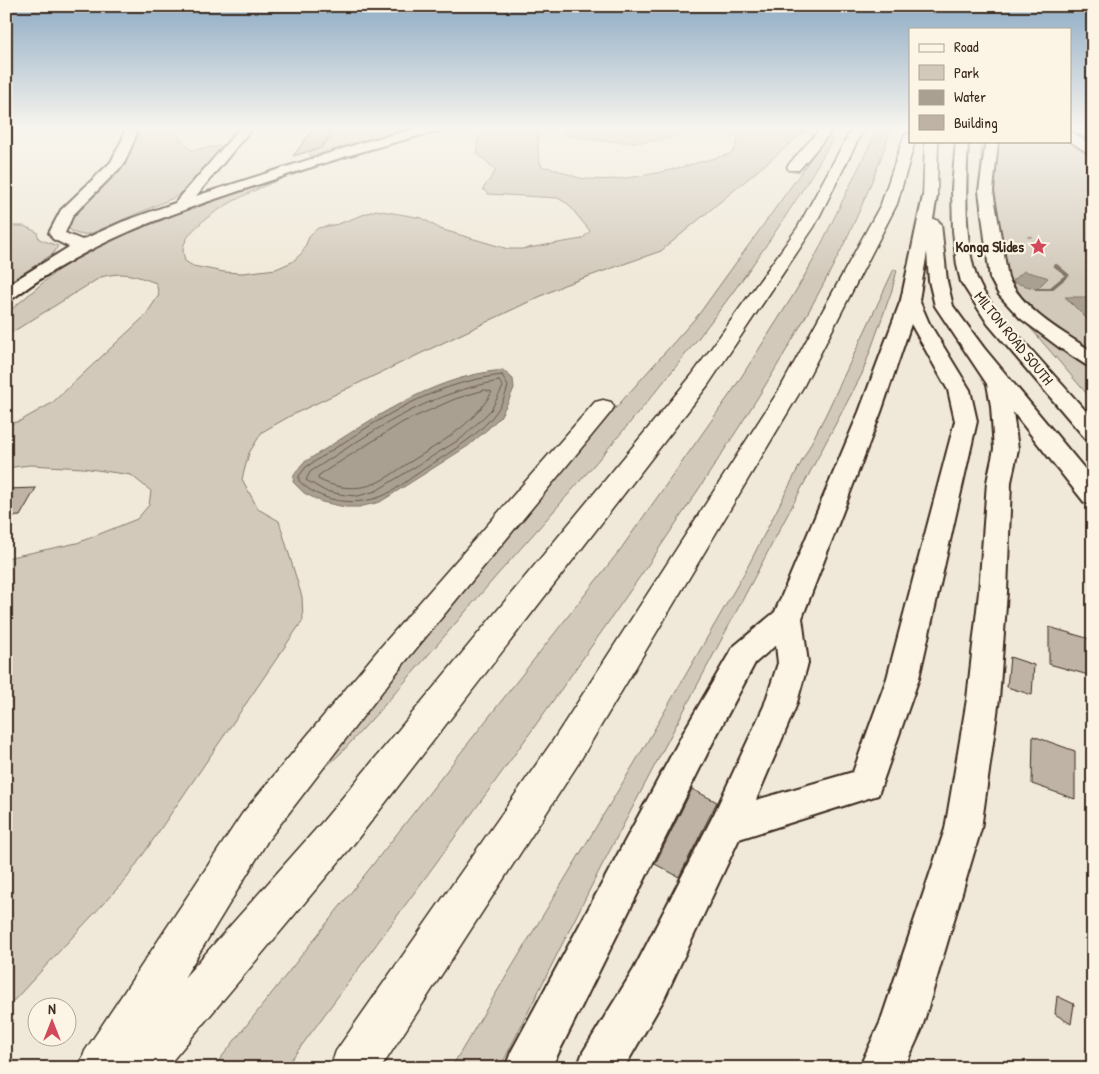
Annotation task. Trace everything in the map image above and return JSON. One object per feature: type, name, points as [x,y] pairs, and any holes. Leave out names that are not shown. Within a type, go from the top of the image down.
[{"type":"highway","points":[[135,1068],[338,833],[700,380],[806,227],[832,178]]},
{"type":"highway","points":[[883,178],[880,188],[890,200]]},
{"type":"highway","points":[[353,1068],[565,753],[792,387],[890,200],[897,178]]},
{"type":"highway","points":[[930,196],[931,178]]},
{"type":"highway","points":[[102,1068],[255,827],[390,658],[603,407]]},
{"type":"street","points":[[81,246],[59,236],[57,233],[58,228],[66,213],[102,178]]},
{"type":"street","points":[[180,206],[204,178]]},
{"type":"street","points":[[6,296],[57,260],[81,246],[162,212],[264,178]]},
{"type":"street","name":"MILTON ROAD SOUTH","points":[[960,178],[961,231],[965,265],[970,282],[995,320],[1093,434]]},
{"type":"street","points":[[988,178],[986,191],[999,278],[1002,286],[1028,317],[1093,363]]},
{"type":"street","points":[[959,188],[986,191]]},
{"type":"street","points":[[527,1068],[699,736],[744,655],[787,618],[870,412],[910,300],[930,196]]},
{"type":"street","points":[[930,196],[938,281],[944,306],[977,352],[1093,496]]},
{"type":"street","points":[[727,826],[866,784],[900,686],[950,493],[966,421],[959,390],[920,323],[910,300]]},
{"type":"street","points":[[881,1068],[899,1031],[963,829],[983,699],[993,592],[999,482],[1006,449],[1002,406],[997,384],[977,352]]},
{"type":"street","points":[[1026,356],[1061,356],[1093,363]]},
{"type":"street","points":[[599,1068],[649,984],[727,826],[780,706],[793,663],[787,618]]},
{"type":"green space","points":[[109,178],[194,178],[178,196],[90,234],[79,234],[69,229],[74,215],[81,204],[104,186]]},
{"type":"green space","points":[[490,178],[604,180],[621,178],[749,178],[661,251],[564,285],[292,415],[262,432],[249,453],[242,479],[258,509],[279,521],[302,597],[303,620],[127,878],[6,1009],[6,558],[77,543],[137,519],[149,505],[151,491],[131,475],[83,468],[30,465],[6,468],[6,425],[20,421],[52,403],[145,316],[159,295],[156,283],[135,276],[116,274],[101,277],[6,336],[6,314],[59,269],[81,254],[160,217],[270,180],[281,179],[224,206],[196,227],[187,238],[183,249],[185,261],[193,266],[224,272],[243,273],[276,269],[292,262],[302,253],[310,235],[318,228],[338,224],[376,210],[422,218],[440,229],[508,249],[522,249],[582,239],[590,231],[568,204],[558,198],[488,194],[483,189]]},
{"type":"green space","points":[[797,178],[809,178],[759,255],[719,311],[633,419],[401,687],[341,753],[285,800],[409,641],[699,314]]},
{"type":"green space","points":[[854,178],[873,178],[840,253],[808,312],[774,371],[712,469],[648,565],[559,692],[285,1068],[213,1068],[620,550],[733,390],[814,259]]},
{"type":"green space","points":[[981,178],[1093,178],[1093,401],[1020,316],[996,281]]},
{"type":"green space","points":[[6,226],[24,226],[37,232],[39,239],[58,246],[54,253],[6,285]]},
{"type":"green space","points":[[894,269],[897,270],[892,290],[862,374],[600,869],[500,1068],[451,1068],[643,749],[746,570],[826,414]]},
{"type":"water","points":[[1024,271],[1048,278],[1037,289],[1012,282]]},
{"type":"water","points":[[1065,297],[1093,297],[1093,323],[1091,323]]},
{"type":"water","points":[[503,370],[513,379],[514,388],[500,417],[468,446],[380,502],[359,507],[345,507],[322,502],[304,493],[293,482],[294,474],[303,463],[398,404],[449,382],[475,374]]},
{"type":"building","points":[[36,488],[20,516],[6,517],[6,489]]},
{"type":"building","points":[[1049,627],[1090,639],[1092,676],[1049,664]]},
{"type":"building","points":[[1010,657],[1034,665],[1032,695],[1007,687]]},
{"type":"building","points":[[1033,736],[1075,751],[1075,799],[1032,784]]},
{"type":"building","points":[[692,789],[717,802],[679,877],[655,864]]},
{"type":"building","points":[[1057,996],[1074,1004],[1071,1024],[1055,1014]]},
{"type":"waterway","points":[[1037,289],[1050,289],[1068,275],[1055,265]]},
{"type":"place","name":"Konga Slides","points":[[1038,246]]}]
